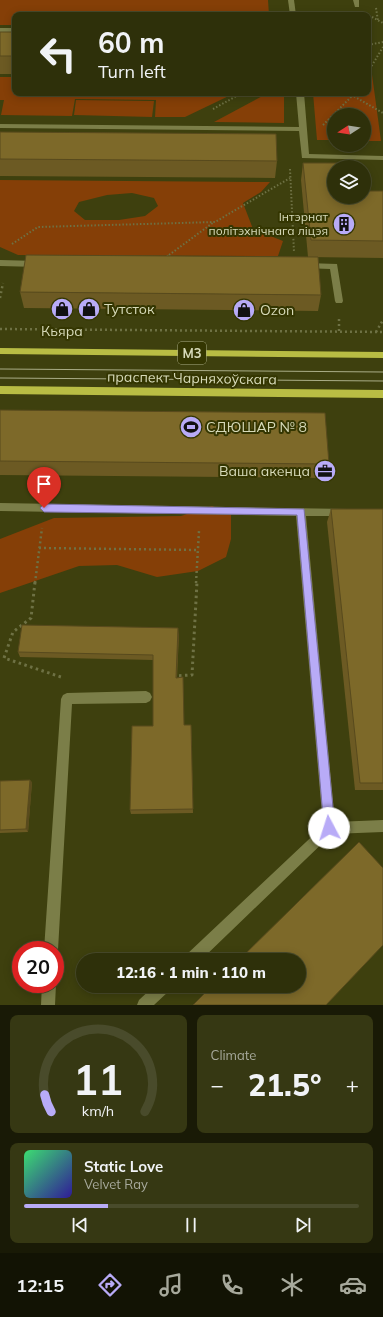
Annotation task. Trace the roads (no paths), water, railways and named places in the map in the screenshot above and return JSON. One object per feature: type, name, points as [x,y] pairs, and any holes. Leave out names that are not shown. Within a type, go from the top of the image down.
[{"type":"main road","name":"праспект Чарняхоўскага","points":[[0,351],[383,355]]},
{"type":"main road","name":"праспект Чарняхоўскага","points":[[0,390],[383,394]]},
{"type":"lane","points":[[291,0],[293,12]]},
{"type":"lane","points":[[0,30],[12,30]]},
{"type":"lane","points":[[300,96],[305,156],[383,158]]},
{"type":"lane","points":[[0,126],[303,129]]},
{"type":"lane","points":[[0,263],[45,264]]},
{"type":"lane","points":[[294,266],[334,266],[339,301]]},
{"type":"lane","points":[[0,507],[353,512]]},
{"type":"lane","points":[[301,512],[329,828]]},
{"type":"lane","points":[[52,941],[67,699],[146,696]]},
{"type":"lane","points":[[198,953],[329,828],[383,826]]},
{"type":"lane","points":[[48,1005],[49,993]]},
{"type":"lane","points":[[144,1005],[157,993]]},
{"type":"tram line","points":[[0,369],[383,372]]},
{"type":"tram line","points":[[0,378],[383,381]]},
{"type":"place","name":"Інтэрнат політэхнічнага ліцэя","points":[[344,224]]},
{"type":"place","name":"Кьяра","points":[[62,309]]},
{"type":"place","name":"Тутсток","points":[[89,309]]},
{"type":"place","name":"Ozon","points":[[244,310]]},
{"type":"place","name":"СДЮШАР № 8","points":[[191,427]]},
{"type":"place","name":"Ваша акенца","points":[[325,471]]}]
